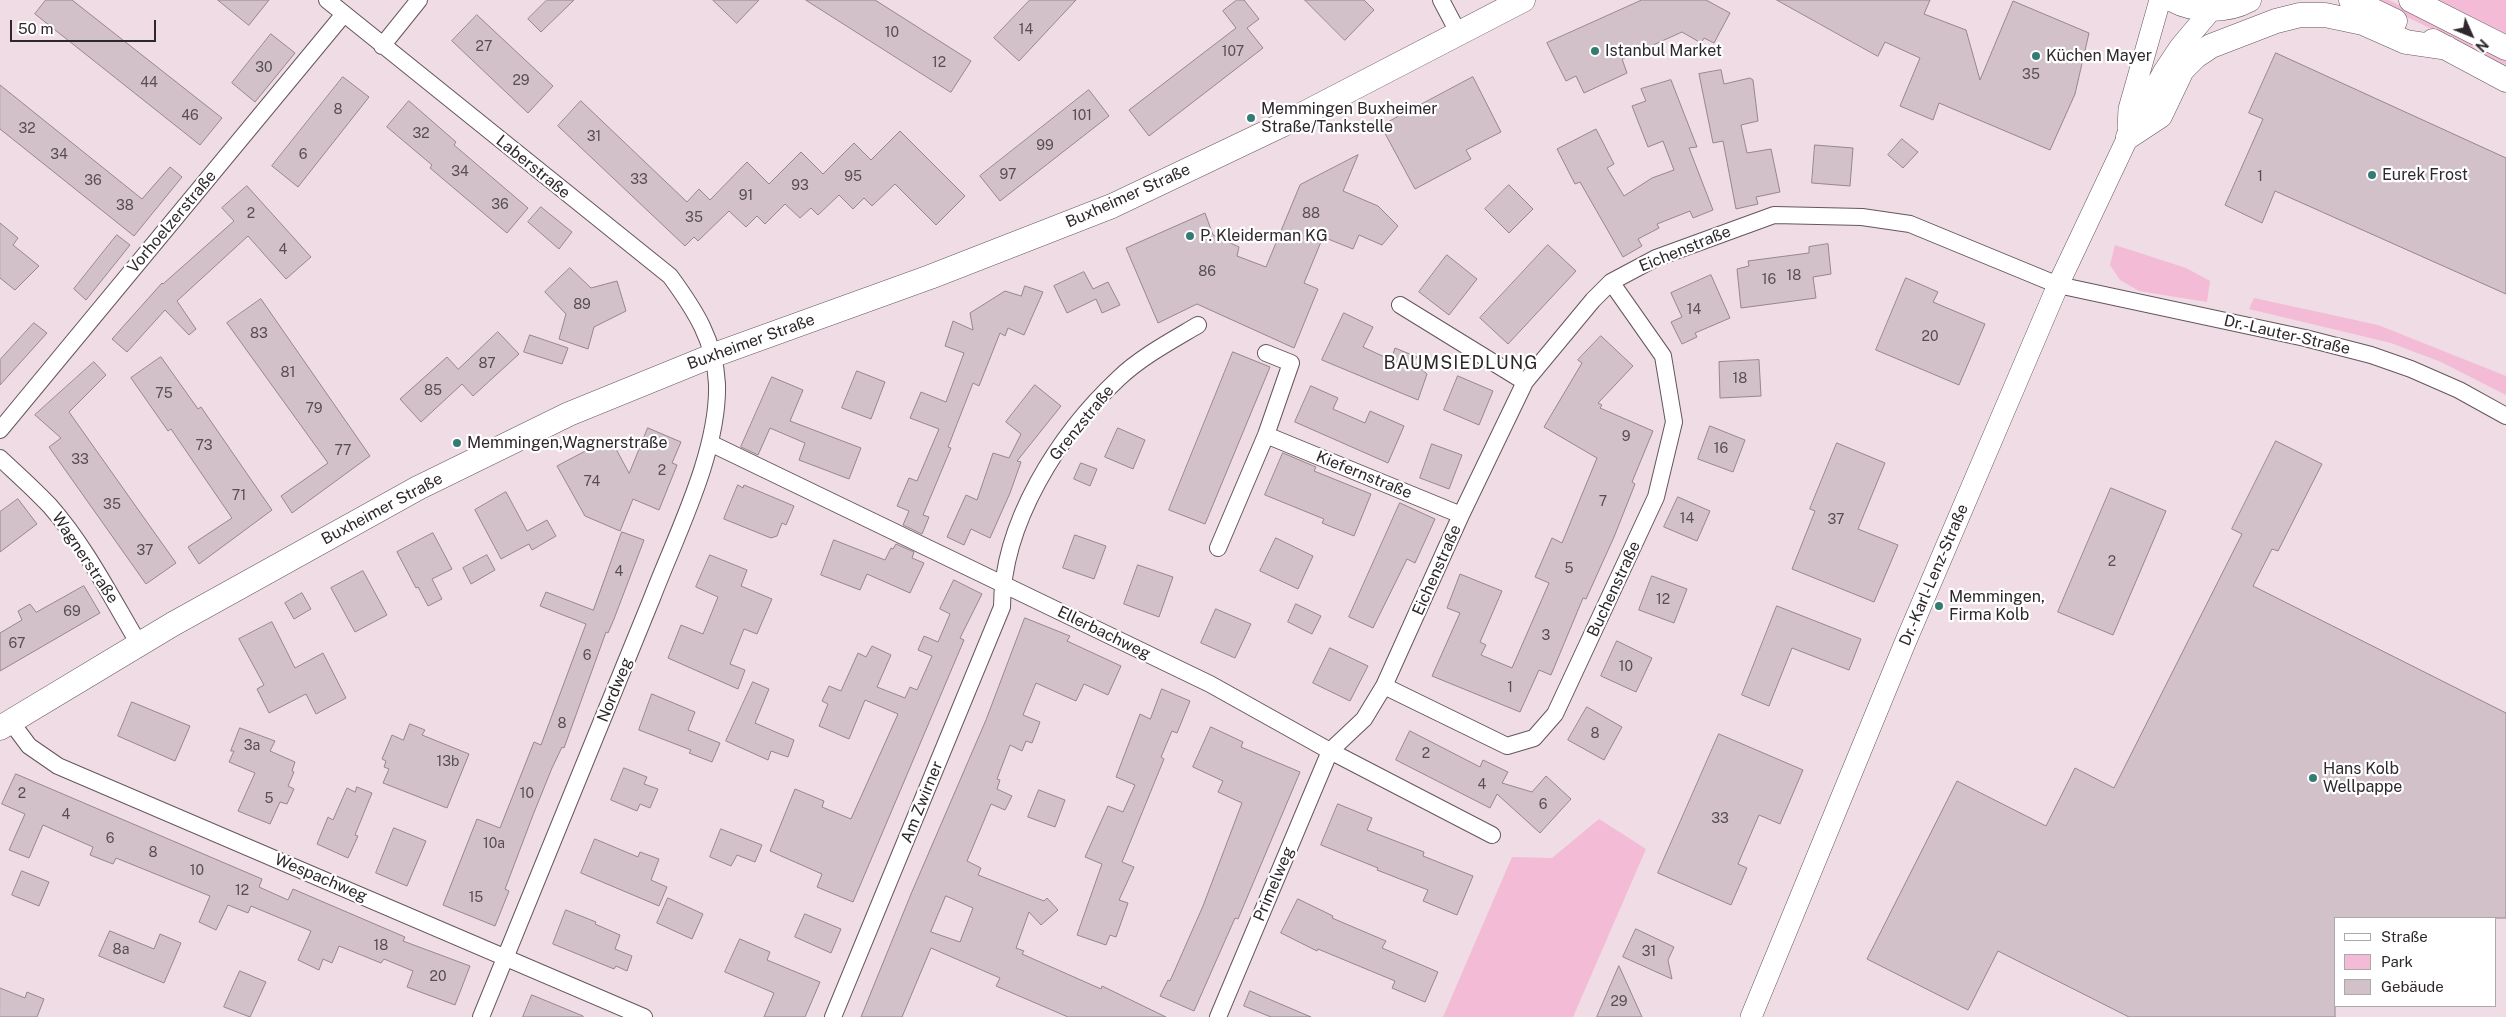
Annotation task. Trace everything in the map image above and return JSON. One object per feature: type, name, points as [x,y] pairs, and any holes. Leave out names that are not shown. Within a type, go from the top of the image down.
[{"type":"main road","name":"Buxheimer Straße","points":[[6,725],[139,644],[418,488],[568,414],[714,355],[930,277],[1112,206],[1282,125],[1523,0]]},
{"type":"main road","points":[[2173,0],[2194,7],[2212,9],[2230,7],[2249,0]]},
{"type":"main road","points":[[2351,0],[2506,80]]},
{"type":"main road","points":[[2412,0],[2506,48]]},
{"type":"main road","points":[[2128,137],[2160,116],[2182,70],[2196,56],[2211,46],[2276,21],[2300,15],[2324,15],[2363,23],[2406,42],[2447,48]]},
{"type":"street","name":"Laberstraße","points":[[326,0],[670,276],[703,325],[714,355]]},
{"type":"street","points":[[382,46],[419,0]]},
{"type":"street","points":[[1441,0],[1459,34]]},
{"type":"street","name":"Dr.-Karl-Lenz-Straße","points":[[2128,137],[2129,109],[2160,0]]},
{"type":"street","name":"Dr.-Karl-Lenz-Straße","points":[[1751,1017],[1905,643],[2058,285],[2128,137],[2175,55],[2212,9]]},
{"type":"street","name":"Vorhoelzerstraße","points":[[0,430],[344,14]]},
{"type":"street","name":"Eichenstraße","points":[[1330,751],[1364,719],[1384,686],[1461,515],[1525,382],[1592,300],[1611,282],[1656,258],[1774,215],[1862,216],[1910,224],[2058,285]]},
{"type":"street","name":"Buchenstraße","points":[[1384,686],[1507,746],[1534,738],[1555,714],[1656,497],[1674,422],[1663,356],[1611,282]]},
{"type":"street","name":"Dr.-Lauter-Straße","points":[[2058,285],[2305,338],[2371,355],[2451,386],[2506,416]]},
{"type":"street","points":[[1400,304],[1525,382]]},
{"type":"street","name":"Grenzstraße","points":[[1002,585],[1004,568],[1016,532],[1046,466],[1063,440],[1120,377],[1198,325]]},
{"type":"street","points":[[1218,548],[1266,436],[1291,363],[1266,353]]},
{"type":"street","name":"Nordweg","points":[[481,1017],[611,700],[692,495],[710,443],[717,385],[714,355]]},
{"type":"street","name":"Kiefernstraße","points":[[1266,436],[1461,515]]},
{"type":"street","name":"Ellerbachweg","points":[[710,443],[1210,684],[1330,751],[1492,835]]},
{"type":"street","name":"Wagnerstraße","points":[[0,458],[32,487],[69,530],[139,644]]},
{"type":"street","name":"Am Zwirner","points":[[833,1017],[1002,607],[1002,585]]},
{"type":"street","name":"Wespachweg","points":[[6,725],[29,746],[58,766],[644,1017]]},
{"type":"street","name":"Primelweg","points":[[1218,1017],[1330,751]]},
{"type":"green space","points":[[2372,0],[2389,0],[2506,58],[2506,65]]},
{"type":"green space","points":[[2437,0],[2506,0],[2506,34]]},
{"type":"green space","points":[[2115,245],[2186,268],[2210,281],[2207,302],[2139,291],[2120,280],[2110,265]]},
{"type":"green space","points":[[2254,298],[2378,325],[2506,376],[2506,395],[2441,362],[2391,343],[2249,309]]},
{"type":"green space","points":[[1599,819],[1646,849],[1573,1017],[1443,1017],[1512,857],[1552,858]]},
{"type":"building","points":[[46,0],[72,0],[222,118],[200,145],[35,14]]},
{"type":"building","points":[[218,0],[269,0],[249,25]]},
{"type":"building","points":[[547,0],[574,0],[541,32],[528,19]]},
{"type":"building","points":[[713,0],[759,0],[737,23]]},
{"type":"building","points":[[806,0],[875,0],[971,61],[951,92]]},
{"type":"building","points":[[1030,0],[1076,0],[1019,61],[994,38]]},
{"type":"building","points":[[1237,0],[1244,0],[1259,19],[1247,28],[1263,48],[1149,136],[1129,110],[1236,28],[1223,11]]},
{"type":"building","points":[[1305,0],[1364,0],[1374,10],[1345,40]]},
{"type":"building","points":[[1642,0],[1706,0],[1730,13],[1714,43],[1704,38],[1701,43],[1682,32],[1622,59],[1627,73],[1584,93],[1576,76],[1566,81],[1547,43]]},
{"type":"building","points":[[1777,0],[1930,0],[1924,14],[1966,30],[1980,80],[2013,1],[2089,33],[2075,94],[2050,150],[1939,103],[1933,120],[1900,106],[1920,58],[1885,42],[1878,56]]},
{"type":"building","points":[[477,15],[553,86],[528,113],[452,41]]},
{"type":"building","points":[[271,34],[295,53],[255,102],[232,83]]},
{"type":"building","name":"Eurek Frost","points":[[2276,53],[2506,158],[2506,294],[2275,191],[2262,223],[2225,205],[2263,119],[2249,113]]},
{"type":"building","points":[[1721,70],[1724,84],[1750,78],[1753,80],[1758,121],[1741,125],[1747,153],[1771,149],[1780,192],[1756,197],[1758,204],[1736,209],[1723,141],[1713,143],[1699,74]]},
{"type":"building","points":[[343,77],[369,97],[298,187],[272,166]]},
{"type":"building","points":[[1473,77],[1501,132],[1466,150],[1471,159],[1415,189],[1381,126]]},
{"type":"building","points":[[1671,80],[1697,147],[1689,148],[1713,210],[1693,218],[1690,211],[1657,224],[1659,228],[1638,239],[1642,246],[1623,257],[1580,182],[1575,184],[1557,149],[1596,129],[1614,164],[1607,168],[1624,196],[1652,178],[1674,170],[1663,141],[1648,147],[1632,106],[1646,101],[1641,89]]},
{"type":"building","points":[[0,85],[142,199],[170,167],[182,177],[134,236],[0,129]]},
{"type":"building","points":[[1089,90],[1109,116],[1000,201],[980,176]]},
{"type":"building","points":[[409,101],[456,142],[454,145],[528,208],[507,233],[430,168],[432,165],[387,127]]},
{"type":"building","points":[[581,101],[687,202],[699,189],[710,200],[747,162],[769,184],[801,152],[823,174],[854,143],[871,160],[900,131],[965,196],[936,225],[895,184],[872,206],[864,198],[853,209],[839,195],[818,215],[811,208],[800,218],[785,204],[765,224],[757,216],[746,227],[729,211],[698,241],[694,237],[685,246],[558,126]]},
{"type":"building","points":[[1902,139],[1918,152],[1903,168],[1888,155]]},
{"type":"building","points":[[1815,145],[1853,148],[1850,186],[1812,183]]},
{"type":"building","points":[[1358,155],[1343,191],[1378,206],[1398,226],[1382,245],[1359,235],[1353,249],[1323,237],[1304,283],[1318,289],[1294,348],[1197,304],[1158,323],[1126,248],[1205,213],[1213,235],[1239,247],[1237,256],[1266,267],[1300,185]]},
{"type":"building","points":[[1509,185],[1533,209],[1509,233],[1485,209]]},
{"type":"building","points":[[247,186],[311,257],[286,279],[248,236],[177,301],[196,329],[189,335],[165,310],[127,352],[112,339],[162,283],[234,221],[222,208]]},
{"type":"building","points":[[541,207],[572,232],[559,249],[528,222]]},
{"type":"building","points":[[0,223],[18,238],[13,245],[39,266],[15,290],[0,278]]},
{"type":"building","points":[[117,235],[130,245],[86,300],[74,289]]},
{"type":"building","points":[[1828,244],[1831,274],[1813,277],[1816,298],[1741,308],[1737,269],[1749,266],[1748,261],[1809,253],[1809,247]]},
{"type":"building","points":[[1548,245],[1576,271],[1508,344],[1480,318]]},
{"type":"building","points":[[1447,255],[1477,279],[1449,315],[1419,292]]},
{"type":"building","points":[[570,268],[591,288],[617,281],[626,311],[594,327],[588,349],[559,339],[566,314],[545,292]]},
{"type":"building","points":[[1084,272],[1093,289],[1108,282],[1120,305],[1102,313],[1096,299],[1067,313],[1054,286]]},
{"type":"building","points":[[1711,275],[1730,318],[1695,333],[1697,337],[1682,344],[1671,322],[1682,317],[1671,293]]},
{"type":"building","points":[[1906,278],[1938,292],[1933,302],[1985,324],[1959,385],[1876,350]]},
{"type":"building","points":[[1025,286],[1043,292],[1024,335],[1008,328],[1005,336],[1000,333],[979,386],[973,383],[948,447],[951,448],[923,515],[929,517],[922,534],[903,525],[909,511],[897,506],[909,478],[917,481],[939,429],[910,418],[921,392],[946,402],[964,353],[945,346],[953,321],[973,330],[970,313],[1005,291],[1021,296]]},
{"type":"building","points":[[261,299],[370,456],[292,513],[281,496],[328,463],[227,323]]},
{"type":"building","points":[[1344,313],[1373,327],[1363,347],[1391,360],[1395,348],[1417,357],[1413,362],[1427,374],[1418,400],[1322,360]]},
{"type":"building","points":[[34,323],[47,333],[0,385],[0,360]]},
{"type":"building","points":[[498,332],[519,354],[473,396],[462,384],[421,422],[400,399],[447,357],[458,369]]},
{"type":"building","points":[[530,335],[568,348],[562,364],[524,352]]},
{"type":"building","points":[[1601,336],[1633,366],[1598,403],[1602,405],[1600,408],[1653,431],[1632,482],[1635,484],[1614,537],[1586,599],[1583,598],[1551,675],[1539,670],[1520,712],[1432,676],[1460,613],[1447,608],[1460,574],[1502,591],[1480,642],[1486,645],[1481,655],[1512,668],[1549,583],[1535,577],[1552,538],[1562,543],[1597,458],[1544,427],[1582,363],[1578,360]]},
{"type":"building","points":[[1233,352],[1270,367],[1205,524],[1169,510]]},
{"type":"building","points":[[161,357],[198,409],[201,407],[272,510],[199,564],[188,547],[232,518],[171,429],[168,431],[131,378]]},
{"type":"building","points":[[1759,360],[1761,396],[1720,398],[1719,362]]},
{"type":"building","points":[[94,362],[106,375],[69,412],[176,563],[146,584],[49,447],[61,438],[35,415]]},
{"type":"building","points":[[857,371],[885,382],[871,419],[842,408]]},
{"type":"building","points":[[1458,376],[1493,391],[1479,425],[1444,410]]},
{"type":"building","points":[[772,377],[803,390],[790,421],[861,448],[849,479],[799,460],[805,443],[770,428],[758,455],[741,447]]},
{"type":"building","points":[[1035,385],[1061,406],[1017,461],[1021,462],[1010,493],[990,538],[971,529],[964,545],[947,537],[966,495],[977,500],[993,453],[1009,458],[1021,434],[1006,422]]},
{"type":"building","points":[[1311,386],[1338,398],[1333,409],[1365,423],[1370,411],[1404,426],[1388,463],[1295,422]]},
{"type":"building","points":[[1710,426],[1745,440],[1733,472],[1698,459]]},
{"type":"building","points":[[648,428],[681,442],[672,463],[677,465],[659,510],[633,499],[620,531],[585,516],[557,466],[610,438],[629,473]]},
{"type":"building","points":[[1118,428],[1145,440],[1133,469],[1105,457]]},
{"type":"building","name":"Hans Kolb Wellpappe","points":[[2276,441],[2322,464],[2278,551],[2272,549],[2253,586],[2506,713],[2506,918],[2334,917],[2335,1017],[2129,1017],[1998,951],[1968,1010],[1867,959],[1957,781],[2046,826],[2075,768],[2114,788],[2242,534],[2232,529]]},
{"type":"building","points":[[1837,443],[1885,463],[1858,529],[1898,545],[1874,602],[1792,569],[1815,511],[1810,509]]},
{"type":"building","points":[[1432,444],[1462,455],[1449,489],[1420,478]]},
{"type":"building","points":[[1283,453],[1316,467],[1314,471],[1371,494],[1354,536],[1322,523],[1324,519],[1265,495]]},
{"type":"building","points":[[1081,463],[1097,469],[1090,486],[1074,479]]},
{"type":"building","points":[[738,485],[743,488],[744,485],[794,506],[786,525],[782,523],[777,536],[771,538],[724,519]]},
{"type":"building","points":[[2111,488],[2166,511],[2113,635],[2058,612]]},
{"type":"building","points":[[506,492],[527,531],[547,520],[556,536],[532,550],[529,544],[501,559],[475,510]]},
{"type":"building","points":[[1678,497],[1710,511],[1697,541],[1664,527]]},
{"type":"building","points":[[18,499],[37,524],[0,552],[0,512]]},
{"type":"building","points":[[1400,503],[1435,519],[1415,563],[1407,559],[1373,628],[1349,617]]},
{"type":"building","points":[[622,532],[644,540],[614,619],[608,633],[606,632],[564,748],[562,747],[552,768],[533,815],[505,889],[509,891],[495,926],[443,905],[477,819],[500,828],[534,742],[541,745],[586,624],[540,606],[546,592],[593,610]]},
{"type":"building","points":[[433,533],[452,569],[432,579],[442,599],[428,606],[397,552]]},
{"type":"building","points":[[1075,535],[1106,546],[1094,579],[1063,568]]},
{"type":"building","points":[[1276,538],[1313,556],[1298,589],[1260,571]]},
{"type":"building","points":[[834,540],[885,560],[891,548],[893,549],[896,544],[914,552],[912,558],[924,563],[910,593],[867,574],[860,590],[821,575]]},
{"type":"building","points":[[487,555],[495,570],[471,584],[463,568]]},
{"type":"building","points":[[710,555],[747,570],[741,586],[772,599],[757,634],[744,629],[730,664],[745,670],[738,689],[668,658],[681,625],[703,634],[718,597],[696,587]]},
{"type":"building","points":[[1138,565],[1173,577],[1159,617],[1124,604]]},
{"type":"building","points":[[363,571],[387,615],[355,632],[331,588]]},
{"type":"building","points":[[1652,576],[1687,589],[1674,623],[1639,610]]},
{"type":"building","points":[[954,580],[982,594],[960,638],[964,640],[853,902],[817,887],[822,874],[770,851],[795,789],[824,801],[822,807],[851,819],[898,714],[865,700],[849,739],[819,726],[828,704],[822,701],[829,686],[841,691],[858,653],[866,657],[872,646],[891,655],[877,687],[905,698],[910,687],[917,690],[932,656],[918,650],[924,636],[938,642],[950,614],[940,609]]},
{"type":"building","points":[[84,586],[100,613],[0,671],[0,633],[22,620],[18,611],[30,604],[36,612]]},
{"type":"building","points":[[302,593],[311,609],[294,619],[285,603]]},
{"type":"building","points":[[1296,604],[1321,616],[1312,634],[1288,622]]},
{"type":"building","points":[[1777,606],[1861,639],[1849,670],[1792,648],[1769,706],[1742,695]]},
{"type":"building","points":[[1216,609],[1251,624],[1235,658],[1201,643]]},
{"type":"building","points":[[1025,618],[1070,636],[1067,641],[1121,666],[1108,695],[1084,684],[1076,701],[1036,683],[1023,715],[1040,722],[1032,743],[1026,741],[1022,751],[1010,745],[997,779],[1000,780],[997,789],[1012,796],[1005,810],[991,804],[967,861],[981,868],[978,875],[1044,901],[1047,898],[1058,910],[1041,925],[1029,912],[1016,948],[1024,951],[1022,954],[1101,989],[1102,986],[1166,1017],[1068,1017],[996,986],[1000,978],[931,948],[902,1017],[861,1017],[911,894],[986,720]],"holes":[[[946,896],[973,908],[960,942],[931,932]]]},
{"type":"building","points":[[272,622],[295,668],[323,653],[346,698],[316,714],[306,694],[269,713],[257,689],[264,685],[239,639]]},
{"type":"building","points":[[1617,641],[1652,658],[1636,692],[1601,676]]},
{"type":"building","points":[[1330,648],[1368,666],[1350,701],[1313,683]]},
{"type":"building","points":[[753,682],[769,689],[755,723],[794,740],[788,757],[771,751],[768,760],[726,741]]},
{"type":"building","points":[[1162,689],[1190,701],[1177,733],[1172,731],[1161,757],[1164,759],[1122,862],[1134,867],[1119,900],[1128,903],[1116,937],[1110,935],[1106,945],[1077,935],[1102,864],[1085,857],[1108,806],[1123,812],[1135,785],[1116,777],[1140,714],[1150,719]]},
{"type":"building","points":[[652,694],[695,712],[688,730],[720,743],[712,762],[689,753],[691,750],[639,730]]},
{"type":"building","points":[[132,702],[190,726],[175,761],[118,736]]},
{"type":"building","points":[[1587,707],[1622,727],[1604,760],[1568,740]]},
{"type":"building","points":[[410,724],[425,730],[422,735],[469,754],[447,808],[383,783],[389,769],[384,767],[386,761],[382,759],[392,735],[403,740]]},
{"type":"building","points":[[1211,727],[1243,742],[1241,747],[1300,772],[1238,919],[1235,918],[1194,1011],[1160,996],[1168,980],[1170,981],[1203,906],[1242,803],[1218,792],[1223,781],[1193,767]]},
{"type":"building","points":[[240,728],[275,741],[270,751],[295,762],[292,771],[294,772],[288,786],[294,789],[287,804],[280,802],[270,824],[238,811],[255,773],[229,762]]},
{"type":"building","points":[[1410,731],[1480,767],[1483,760],[1508,772],[1502,783],[1532,792],[1546,776],[1571,799],[1540,833],[1497,794],[1490,808],[1396,760]]},
{"type":"building","points":[[1719,734],[1803,770],[1780,824],[1759,815],[1738,864],[1747,868],[1731,905],[1658,873]]},
{"type":"building","points":[[624,768],[647,777],[644,784],[658,789],[650,808],[640,804],[637,811],[611,800]]},
{"type":"building","points":[[16,774],[262,879],[259,887],[288,900],[293,889],[405,937],[403,941],[470,966],[455,1005],[407,987],[413,971],[384,959],[381,963],[339,946],[332,963],[323,959],[319,970],[298,960],[311,931],[251,906],[248,913],[228,905],[216,930],[199,922],[210,896],[116,858],[113,864],[90,855],[93,847],[43,825],[29,858],[9,850],[25,814],[2,804]]},
{"type":"building","points":[[357,787],[372,793],[355,835],[358,836],[348,858],[317,844],[328,817],[333,820],[347,788],[355,792]]},
{"type":"building","points":[[1039,790],[1065,800],[1055,827],[1028,817]]},
{"type":"building","points":[[1338,804],[1372,818],[1367,830],[1424,852],[1423,856],[1473,876],[1457,915],[1423,901],[1428,890],[1321,845]]},
{"type":"building","points":[[394,828],[426,841],[407,886],[376,873]]},
{"type":"building","points":[[721,829],[762,845],[755,862],[737,855],[731,866],[710,857]]},
{"type":"building","points":[[595,839],[638,857],[640,852],[659,859],[651,880],[667,887],[659,906],[581,873]]},
{"type":"building","points":[[22,871],[49,882],[39,906],[12,895]]},
{"type":"building","points":[[668,898],[703,914],[692,939],[657,923]]},
{"type":"building","points":[[1298,899],[1333,916],[1332,918],[1386,941],[1382,948],[1438,972],[1425,1002],[1392,988],[1395,981],[1318,949],[1317,951],[1281,933]]},
{"type":"building","points":[[566,910],[596,922],[595,924],[620,935],[615,949],[632,956],[627,971],[616,966],[614,969],[553,944]]},
{"type":"building","points":[[805,914],[841,929],[831,953],[795,937]]},
{"type":"building","points":[[1636,929],[1674,947],[1668,960],[1672,979],[1623,957]]},
{"type":"building","points":[[110,931],[154,949],[160,934],[181,943],[164,983],[99,956]]},
{"type":"building","points":[[740,939],[770,952],[767,960],[820,982],[805,1017],[764,1017],[774,993],[725,972]]},
{"type":"building","points":[[1619,966],[1642,1017],[1597,1017]]},
{"type":"building","points":[[240,971],[266,982],[250,1017],[224,1007]]},
{"type":"building","points":[[0,988],[25,998],[27,992],[44,999],[37,1017],[0,1017]]},
{"type":"building","points":[[1250,991],[1311,1017],[1271,1017],[1244,1006]]},
{"type":"building","points":[[532,995],[583,1016],[583,1017],[523,1017]]},
{"type":"place","name":"Istanbul Market","points":[[1595,51]]},
{"type":"place","name":"Küchen Mayer","points":[[2036,56]]},
{"type":"place","name":"Memmingen Buxheimer Straße/Tankstelle","points":[[1251,118]]},
{"type":"place","name":"Eurek Frost","points":[[2372,175]]},
{"type":"place","name":"P. Kleiderman KG","points":[[1190,236]]},
{"type":"place","name":"Memmingen,Wagnerstraße","points":[[457,443]]},
{"type":"place","name":"Memmingen, Firma Kolb","points":[[1939,606]]},
{"type":"place","name":"Hans Kolb Wellpappe","points":[[2313,778]]},
{"type":"district","name":"BAUMSIEDLUNG","points":[[1461,363]]}]
